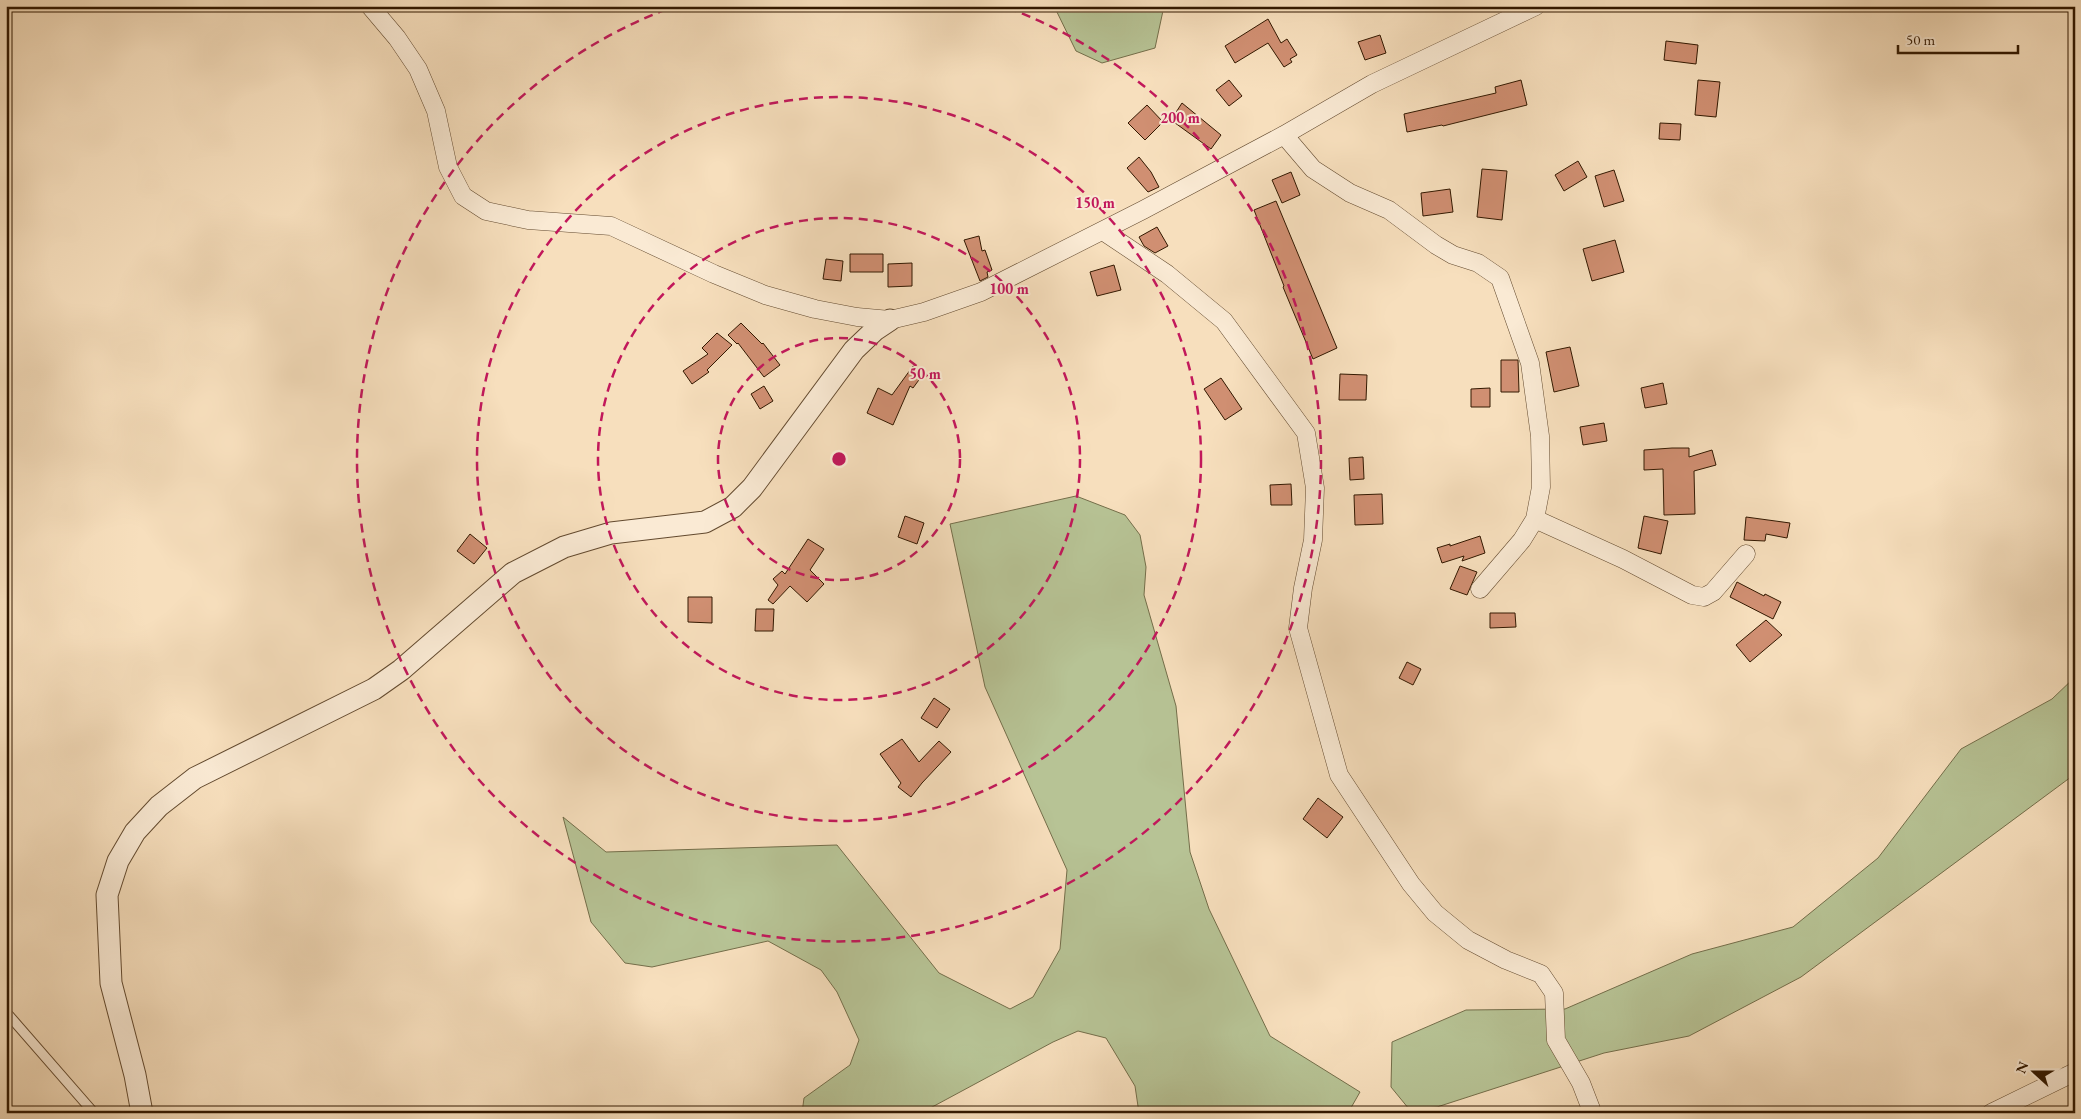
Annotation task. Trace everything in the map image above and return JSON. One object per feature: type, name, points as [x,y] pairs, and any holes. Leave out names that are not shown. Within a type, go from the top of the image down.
[{"type":"street","points":[[370,6],[397,38],[418,69],[436,110],[448,166],[463,196],[486,211],[528,220],[611,226],[714,274],[766,295],[815,309],[857,317],[890,320],[924,312],[981,292],[1103,231],[1284,135],[1372,84],[1536,6]]},
{"type":"street","points":[[1284,135],[1313,169],[1350,193],[1389,210],[1436,245],[1453,255],[1478,263],[1500,278],[1530,362],[1540,436],[1541,487],[1535,518],[1522,540],[1480,589]]},
{"type":"street","points":[[1103,231],[1167,274],[1224,321],[1306,433],[1315,488],[1313,540],[1302,588],[1298,628],[1339,775],[1411,884],[1435,913],[1468,940],[1506,960],[1541,974],[1554,993],[1556,1040],[1581,1083],[1591,1109],[1590,1113]]},
{"type":"street","points":[[142,1113],[135,1075],[111,983],[107,895],[118,860],[135,832],[159,806],[195,778],[374,689],[401,670],[513,573],[564,548],[611,533],[706,522],[733,507],[758,481],[854,350],[875,330],[890,320]]},
{"type":"street","points":[[1535,518],[1623,559],[1692,595],[1704,597],[1713,592],[1746,554]]},
{"type":"street","points":[[1990,1113],[2075,1072]]},
{"type":"lane","points":[[6,1012],[94,1113]]},
{"type":"green space","points":[[1054,6],[1164,6],[1155,48],[1102,63],[1076,51]]},
{"type":"green space","points":[[1076,496],[1125,515],[1140,535],[1146,567],[1144,595],[1176,706],[1190,852],[1209,909],[1270,1036],[1360,1092],[1348,1113],[1139,1113],[1135,1086],[1106,1038],[1078,1031],[1053,1042],[921,1113],[802,1113],[804,1098],[850,1065],[859,1040],[837,992],[821,970],[768,941],[652,967],[625,963],[591,922],[563,817],[606,852],[837,845],[939,973],[1010,1009],[1033,997],[1060,949],[1067,870],[985,687],[950,524]]},
{"type":"green space","points":[[2075,677],[2075,774],[1801,977],[1689,1036],[1604,1053],[1437,1107],[1409,1109],[1391,1087],[1392,1042],[1466,1010],[1565,1009],[1692,954],[1793,927],[1878,858],[1961,749],[2052,699]]},
{"type":"building","points":[[1268,19],[1281,43],[1287,39],[1297,55],[1290,59],[1292,62],[1284,67],[1268,43],[1235,63],[1225,46]]},
{"type":"building","points":[[1380,35],[1386,53],[1365,60],[1358,42]]},
{"type":"building","points":[[1666,41],[1698,45],[1696,64],[1664,60]]},
{"type":"building","points":[[1229,80],[1242,96],[1229,106],[1216,90]]},
{"type":"building","points":[[1521,80],[1527,105],[1443,126],[1407,132],[1404,114],[1496,93],[1495,87]]},
{"type":"building","points":[[1698,80],[1720,82],[1716,117],[1695,115]]},
{"type":"building","points":[[1182,103],[1221,135],[1211,149],[1171,120]]},
{"type":"building","points":[[1147,105],[1163,122],[1145,140],[1128,123]]},
{"type":"building","points":[[1660,123],[1681,124],[1680,140],[1659,139]]},
{"type":"building","points":[[1139,157],[1151,172],[1159,187],[1148,192],[1127,168]]},
{"type":"building","points":[[1578,161],[1587,177],[1564,191],[1555,175]]},
{"type":"building","points":[[1482,169],[1507,171],[1502,220],[1477,217]]},
{"type":"building","points":[[1614,170],[1624,201],[1604,207],[1595,176]]},
{"type":"building","points":[[1291,172],[1300,195],[1282,203],[1272,180]]},
{"type":"building","points":[[1450,189],[1453,212],[1423,216],[1421,193]]},
{"type":"building","points":[[1276,201],[1337,348],[1313,359],[1254,210]]},
{"type":"building","points":[[1157,227],[1168,246],[1155,253],[1144,246],[1139,237]]},
{"type":"building","points":[[979,236],[982,251],[985,250],[992,270],[987,272],[988,277],[980,281],[964,240]]},
{"type":"building","points":[[1615,240],[1624,272],[1592,281],[1583,249]]},
{"type":"building","points":[[850,254],[883,254],[883,272],[850,272]]},
{"type":"building","points":[[826,259],[843,261],[841,281],[823,279]]},
{"type":"building","points":[[912,263],[912,286],[888,287],[888,264]]},
{"type":"building","points":[[1114,265],[1121,290],[1097,296],[1090,272]]},
{"type":"building","points":[[741,323],[763,343],[780,365],[764,377],[738,343],[728,335]]},
{"type":"building","points":[[717,333],[732,345],[707,370],[709,372],[692,384],[683,371],[708,354],[702,348]]},
{"type":"building","points":[[1570,347],[1579,386],[1554,392],[1546,352]]},
{"type":"building","points":[[1501,360],[1518,360],[1519,392],[1501,392]]},
{"type":"building","points":[[913,366],[924,373],[913,388],[910,386],[893,425],[867,413],[878,388],[892,395]]},
{"type":"building","points":[[1340,374],[1367,375],[1366,400],[1339,400]]},
{"type":"building","points":[[1221,378],[1242,409],[1225,420],[1204,389]]},
{"type":"building","points":[[1663,383],[1667,404],[1645,408],[1641,388]]},
{"type":"building","points":[[764,386],[773,401],[760,409],[751,394]]},
{"type":"building","points":[[1490,388],[1490,407],[1471,407],[1471,389]]},
{"type":"building","points":[[1604,423],[1607,441],[1583,445],[1580,427]]},
{"type":"building","points":[[1689,448],[1689,457],[1712,450],[1716,465],[1694,471],[1695,514],[1664,515],[1663,469],[1644,470],[1644,450]]},
{"type":"building","points":[[1363,457],[1364,479],[1350,480],[1349,458]]},
{"type":"building","points":[[1291,484],[1292,505],[1271,505],[1270,485]]},
{"type":"building","points":[[1382,494],[1383,524],[1355,525],[1354,495]]},
{"type":"building","points":[[905,516],[924,523],[917,544],[898,537]]},
{"type":"building","points":[[1644,516],[1668,521],[1661,554],[1638,548]]},
{"type":"building","points":[[1746,517],[1790,523],[1787,538],[1766,534],[1765,541],[1744,540]]},
{"type":"building","points":[[470,534],[487,548],[474,564],[457,551]]},
{"type":"building","points":[[1480,536],[1485,553],[1462,561],[1464,556],[1442,563],[1437,548],[1450,544],[1450,546]]},
{"type":"building","points":[[808,539],[824,549],[810,570],[824,584],[807,602],[790,586],[773,604],[768,600],[778,585],[773,579],[782,571],[785,574]]},
{"type":"building","points":[[1460,566],[1477,572],[1467,595],[1450,589]]},
{"type":"building","points":[[1737,582],[1764,596],[1765,594],[1781,602],[1773,619],[1730,597]]},
{"type":"building","points":[[688,597],[712,597],[712,623],[688,622]]},
{"type":"building","points":[[756,609],[774,609],[773,631],[755,631]]},
{"type":"building","points":[[1490,613],[1515,613],[1516,627],[1490,628]]},
{"type":"building","points":[[1766,620],[1782,635],[1750,662],[1736,645]]},
{"type":"building","points":[[1407,662],[1421,669],[1413,685],[1399,678]]},
{"type":"building","points":[[934,698],[950,709],[937,728],[921,718]]},
{"type":"building","points":[[902,739],[919,762],[939,741],[951,752],[911,797],[898,787],[901,783],[880,754]]},
{"type":"building","points":[[1318,798],[1343,817],[1327,838],[1303,819]]}]
